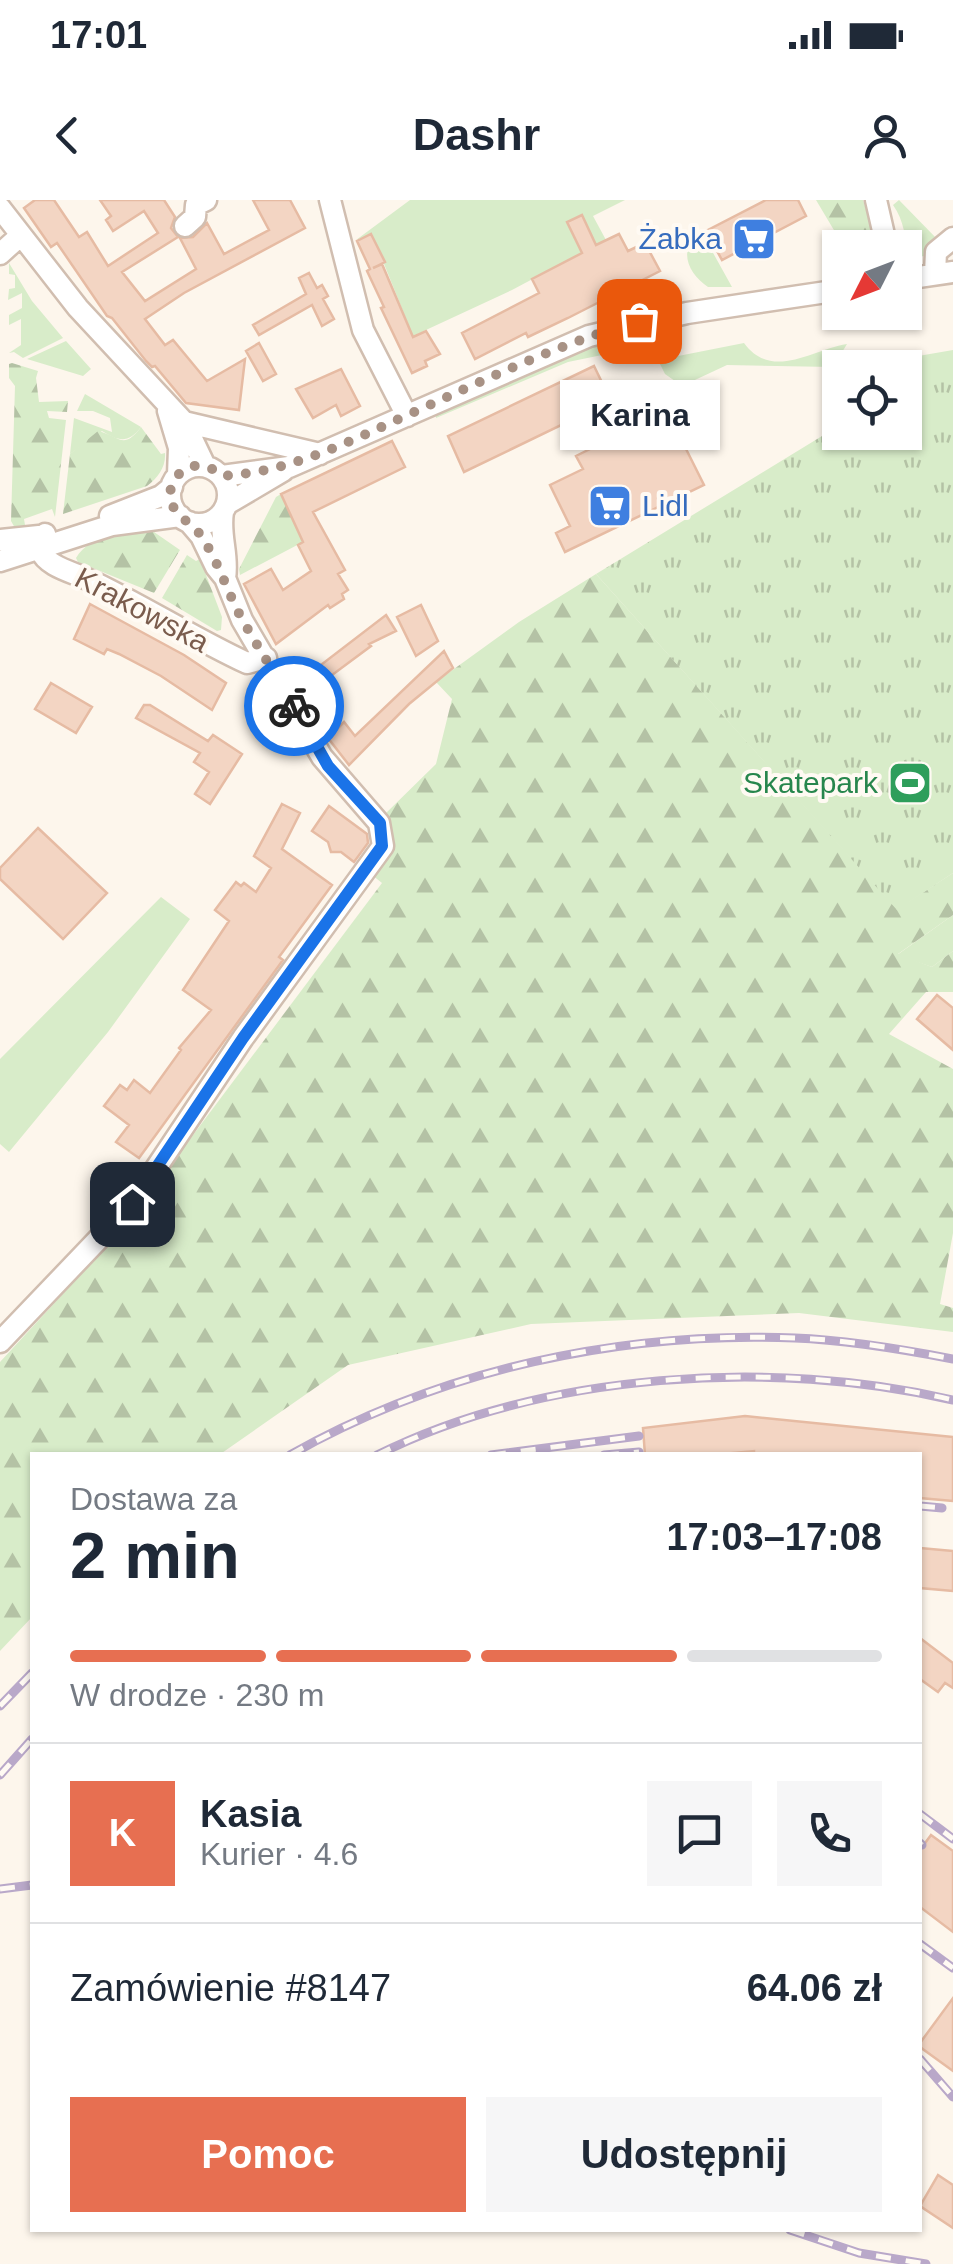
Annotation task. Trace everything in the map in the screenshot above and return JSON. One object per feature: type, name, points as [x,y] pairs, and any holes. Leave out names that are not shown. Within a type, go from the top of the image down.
[{"type":"street","points":[[184,226],[194,218],[196,206],[206,200]]},
{"type":"street","points":[[330,200],[363,330],[406,416]]},
{"type":"street","points":[[876,200],[883,230]]},
{"type":"street","points":[[2,204],[20,236],[78,308],[184,422],[229,494],[225,508]]},
{"type":"street","points":[[0,254],[20,236]]},
{"type":"street","points":[[944,273],[936,252],[953,238]]},
{"type":"street","points":[[0,540],[43,540],[112,525],[184,519],[211,522],[225,508],[289,467],[589,336],[687,312],[822,293]]},
{"type":"street","points":[[166,405],[178,448],[171,500],[184,519]]},
{"type":"street","points":[[184,422],[320,454]]},
{"type":"street","points":[[0,561],[43,540],[161,496],[196,466],[214,471],[289,467]]},
{"type":"street","name":"Krakowska","points":[[225,508],[220,526],[228,564],[225,578]]},
{"type":"street","name":"Krakowska","points":[[0,1342],[132,1204],[243,1038],[382,846],[380,823],[322,758],[242,620],[225,578],[201,536],[184,519]]},
{"type":"street","name":"Krakowska","points":[[43,540],[45,560],[126,597],[198,640],[247,663],[266,658]]},
{"type":"green space","points":[[410,200],[625,200],[593,216],[606,240],[413,336],[372,234],[356,240]]},
{"type":"green space","points":[[816,200],[863,200],[873,230],[834,230]]},
{"type":"green space","points":[[899,200],[939,241],[924,256],[922,230],[904,230],[893,205]]},
{"type":"green space","points":[[702,233],[732,287],[708,287],[690,268],[689,246]]},
{"type":"green space","points":[[9,263],[32,301],[63,338],[23,358],[9,353],[21,345],[21,319],[9,325],[9,315],[22,308],[22,293],[8,300],[9,289],[15,288],[15,275],[9,274]]},
{"type":"green space","points":[[623,338],[636,348],[568,362],[436,418],[436,412],[570,354]]},
{"type":"green space","points":[[66,341],[91,369],[83,376],[27,359]]},
{"type":"green space","points":[[744,343],[755,354],[779,362],[822,351],[822,367],[727,365],[682,386],[665,374],[658,360]]},
{"type":"green space","points":[[953,350],[953,873],[897,910],[596,574],[822,436],[822,450],[922,450],[922,355]]},
{"type":"green space","points":[[12,363],[38,371],[39,402],[68,401],[67,412],[47,411],[49,418],[66,420],[55,517],[52,509],[24,519],[25,525],[15,528],[11,521],[15,386],[9,378]]},
{"type":"green space","points":[[85,394],[141,427],[123,439],[102,431],[70,454],[74,418],[112,432],[110,418],[93,411],[77,411]]},
{"type":"green space","points":[[141,427],[161,454],[165,453],[163,467],[155,479],[147,486],[63,514],[70,454],[98,431],[125,440]]},
{"type":"green space","points":[[281,494],[303,542],[240,575],[239,569]]},
{"type":"green space","points":[[153,527],[154,532],[180,550],[154,593],[76,558],[100,539]]},
{"type":"green space","points":[[187,555],[196,561],[200,559],[222,617],[221,630],[162,598]]},
{"type":"green space","points":[[596,574],[897,909],[953,873],[953,915],[898,954],[932,967],[953,951],[953,992],[926,992],[889,1034],[953,1069],[953,1233],[940,1304],[953,1308],[953,1332],[799,1313],[531,1324],[348,1365],[223,1452],[30,1452],[30,1619],[0,1651],[0,1362],[121,1231],[382,883],[372,875],[390,839],[384,815],[436,764],[452,699],[436,682],[519,622]]},
{"type":"green space","points":[[161,897],[190,919],[108,1032],[9,1152],[0,1144],[0,1059]]},
{"type":"green space","points":[[953,915],[953,951],[932,967],[897,955]]},
{"type":"building","points":[[35,200],[54,200],[79,237],[87,232],[108,266],[158,233],[144,211],[113,231],[106,220],[111,216],[100,200],[164,200],[175,217],[171,228],[178,237],[122,272],[145,301],[196,269],[180,238],[193,237],[207,223],[224,254],[269,230],[253,200],[290,200],[305,228],[184,293],[145,319],[165,345],[173,340],[207,381],[245,359],[239,410],[186,403],[107,316],[57,243],[51,247],[24,208]]},
{"type":"building","points":[[766,200],[798,200],[806,216],[722,260],[706,231]]},
{"type":"building","points":[[582,215],[596,245],[619,234],[628,251],[645,243],[660,271],[475,359],[462,333],[539,293],[532,279],[582,253],[567,222]]},
{"type":"building","points":[[371,234],[385,262],[373,268],[382,264],[413,337],[426,331],[440,354],[412,373],[381,308],[384,307],[357,241]]},
{"type":"building","points":[[309,273],[317,288],[322,285],[328,296],[323,299],[334,319],[322,326],[312,305],[259,335],[253,325],[306,294],[299,278]]},
{"type":"building","points":[[259,343],[276,374],[263,381],[246,351]]},
{"type":"building","points":[[594,366],[611,401],[464,472],[448,436]]},
{"type":"building","points":[[341,369],[360,406],[341,416],[336,405],[313,418],[296,389]]},
{"type":"building","name":"Lidl","points":[[667,411],[704,485],[565,552],[556,533],[570,526],[550,485],[583,469],[576,456]]},
{"type":"building","points":[[392,441],[405,467],[313,512],[345,570],[338,574],[348,590],[342,594],[344,599],[330,608],[328,605],[276,644],[244,584],[271,569],[283,590],[311,571],[298,545],[303,542],[281,494]]},
{"type":"building","points":[[90,604],[184,655],[226,683],[212,710],[119,654],[107,649],[104,654],[74,639]]},
{"type":"building","points":[[421,605],[438,641],[416,656],[397,617]]},
{"type":"building","points":[[386,615],[396,631],[369,644],[320,684],[313,671]]},
{"type":"building","points":[[444,651],[453,668],[409,704],[349,765],[328,738],[344,722],[355,736]]},
{"type":"building","points":[[51,683],[92,707],[76,733],[35,709]]},
{"type":"building","points":[[144,705],[208,741],[213,735],[242,754],[210,804],[195,794],[209,772],[194,762],[200,753],[136,718]]},
{"type":"building","points":[[282,804],[300,813],[282,849],[332,885],[279,957],[283,960],[139,1158],[116,1142],[129,1125],[104,1106],[120,1085],[127,1090],[134,1080],[150,1093],[179,1048],[211,1010],[183,990],[229,921],[215,910],[236,882],[256,892],[271,868],[254,856]]},
{"type":"building","points":[[329,806],[367,834],[368,843],[354,862],[341,852],[331,852],[328,842],[312,831]]},
{"type":"building","points":[[38,828],[107,893],[63,939],[0,879],[0,868]]},
{"type":"building","points":[[937,995],[953,1008],[953,1050],[917,1019]]},
{"type":"building","points":[[745,1416],[953,1437],[953,1501],[922,1498],[922,1452],[645,1452],[643,1428]]},
{"type":"building","points":[[922,1548],[953,1551],[953,1591],[922,1588]]},
{"type":"building","points":[[922,1640],[953,1663],[953,1688],[945,1683],[938,1692],[922,1680]]},
{"type":"building","points":[[931,1835],[953,1851],[953,1932],[922,1909],[922,1847]]},
{"type":"building","points":[[953,1998],[953,2071],[922,2048],[922,2040]]},
{"type":"building","points":[[938,2175],[953,2185],[953,2228],[922,2207]]},
{"type":"railway","points":[[296,1452],[409,1399],[471,1378],[599,1349],[730,1337],[795,1338],[953,1359]]},
{"type":"railway","points":[[384,1452],[442,1427],[512,1405],[585,1390],[660,1381],[811,1379],[953,1400]]},
{"type":"railway","points":[[514,1452],[639,1436]]},
{"type":"railway","points":[[922,1506],[942,1508]]},
{"type":"railway","points":[[0,1706],[30,1675]]},
{"type":"railway","points":[[0,1775],[30,1741]]},
{"type":"railway","points":[[922,1816],[953,1839]]},
{"type":"railway","points":[[0,1889],[30,1885]]},
{"type":"railway","points":[[922,1945],[953,1968]]},
{"type":"railway","points":[[922,2061],[953,2097]]},
{"type":"railway","points":[[796,2232],[859,2253],[926,2264]]},
{"type":"way so far","points":[[294,706],[242,620],[225,578],[201,536],[173,507],[170,492],[178,474],[196,466],[205,466],[222,476],[289,467],[541,355],[639,321]]},
{"type":"place","name":"Żabka","points":[[754,239]]},
{"type":"place","name":"Karina","points":[[639,321]]},
{"type":"place","name":"Lidl","points":[[610,506]]},
{"type":"place","name":"Skatepark","points":[[910,783]]},
{"type":"route","points":[[132,1204],[243,1038],[382,846],[380,823],[322,758],[294,706]]}]
